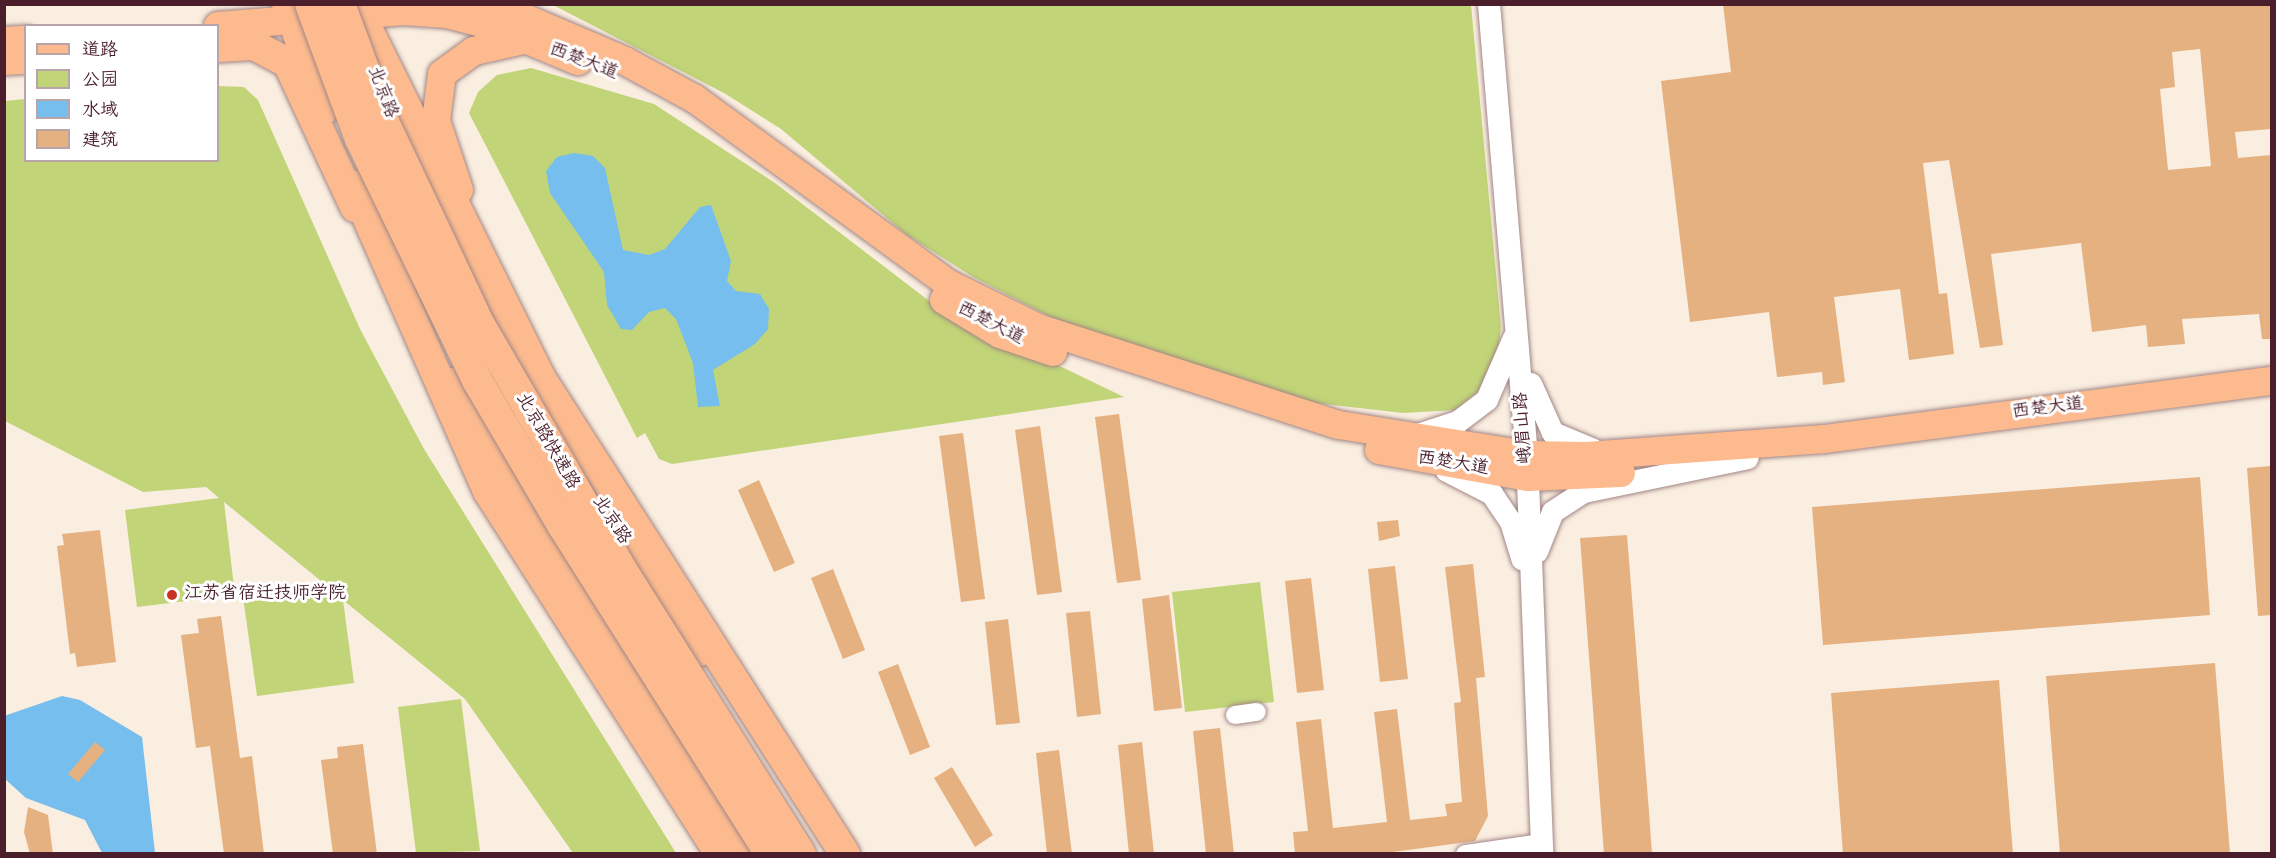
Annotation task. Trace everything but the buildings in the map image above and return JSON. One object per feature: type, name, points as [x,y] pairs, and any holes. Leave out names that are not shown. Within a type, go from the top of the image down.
[{"type":"highway","name":"北京路快速路","points":[[351,9],[384,122],[485,333],[624,573],[801,854]]},
{"type":"highway","points":[[351,9],[540,377],[632,528],[845,854]]},
{"type":"highway","name":"北京路快速路","points":[[296,10],[477,380],[562,525],[770,854]]},
{"type":"highway","points":[[219,47],[254,45],[288,63],[488,491],[563,616],[720,854]]},
{"type":"highway","points":[[4,60],[24,59]]},
{"type":"highway","points":[[353,184],[441,391]]},
{"type":"main road","name":"西楚大道","points":[[479,4],[515,14],[625,61],[695,99],[949,284],[1038,328],[1317,419],[1528,466],[1562,478],[1748,458],[1824,439]]},
{"type":"main road","name":"西楚大道","points":[[219,26],[296,10],[351,9],[447,14],[524,40],[618,76],[722,134],[918,283],[1000,334],[1424,462],[1528,466],[1619,453],[1824,439],[2271,381]]},
{"type":"main road","name":"北京路","points":[[351,9],[402,146],[601,510],[834,854]]},
{"type":"main road","points":[[296,10],[353,184],[450,379],[746,854]]},
{"type":"main road","points":[[4,41],[24,40]]},
{"type":"main road","points":[[498,293],[439,130],[435,96],[442,74],[457,59],[493,44],[524,40]]},
{"type":"street","name":"峨眉山路","points":[[1489,4],[1528,466],[1541,848]]},
{"type":"street","points":[[1404,438],[1458,422],[1487,400],[1517,332]]},
{"type":"street","points":[[1517,332],[1535,402],[1553,433],[1584,449],[1619,453]]},
{"type":"street","points":[[1531,592],[1540,534],[1564,503],[1584,492],[1748,458]]},
{"type":"street","points":[[1424,462],[1492,494],[1511,522],[1531,592]]},
{"type":"street","points":[[1235,715],[1257,712]]},
{"type":"street","points":[[1465,854],[1541,848]]},
{"type":"green space","points":[[553,5],[1471,5],[1501,327],[1497,365],[1479,391],[1455,410],[1403,413],[1306,402],[1066,325],[973,277],[907,235],[781,129],[724,93]]},
{"type":"green space","points":[[531,68],[654,104],[775,183],[937,307],[1124,397],[672,464],[659,459],[645,433],[637,438],[469,113],[478,92],[497,75]]},
{"type":"green space","points":[[219,86],[244,87],[258,100],[360,329],[424,449],[676,853],[573,853],[465,699],[343,600],[354,683],[257,696],[243,597],[326,585],[224,502],[235,595],[137,607],[125,510],[219,498],[206,487],[143,492],[5,421],[5,101],[24,99],[24,162],[219,162]]},
{"type":"green space","points":[[1260,582],[1274,702],[1185,712],[1172,592]]},
{"type":"green space","points":[[461,699],[480,851],[416,853],[398,707]]},
{"type":"water","points":[[574,153],[593,156],[605,168],[623,250],[649,255],[665,249],[700,207],[711,205],[731,261],[727,281],[736,291],[760,294],[769,309],[768,329],[755,344],[713,370],[720,406],[698,407],[693,363],[676,319],[665,308],[649,312],[632,330],[621,329],[607,305],[604,272],[550,193],[546,171],[557,157]]},
{"type":"water","points":[[62,696],[80,700],[142,737],[155,853],[102,853],[85,820],[26,798],[5,779],[4,716]]},
{"type":"place","name":"江苏省宿迁技师学院","points":[[172,595]]}]
